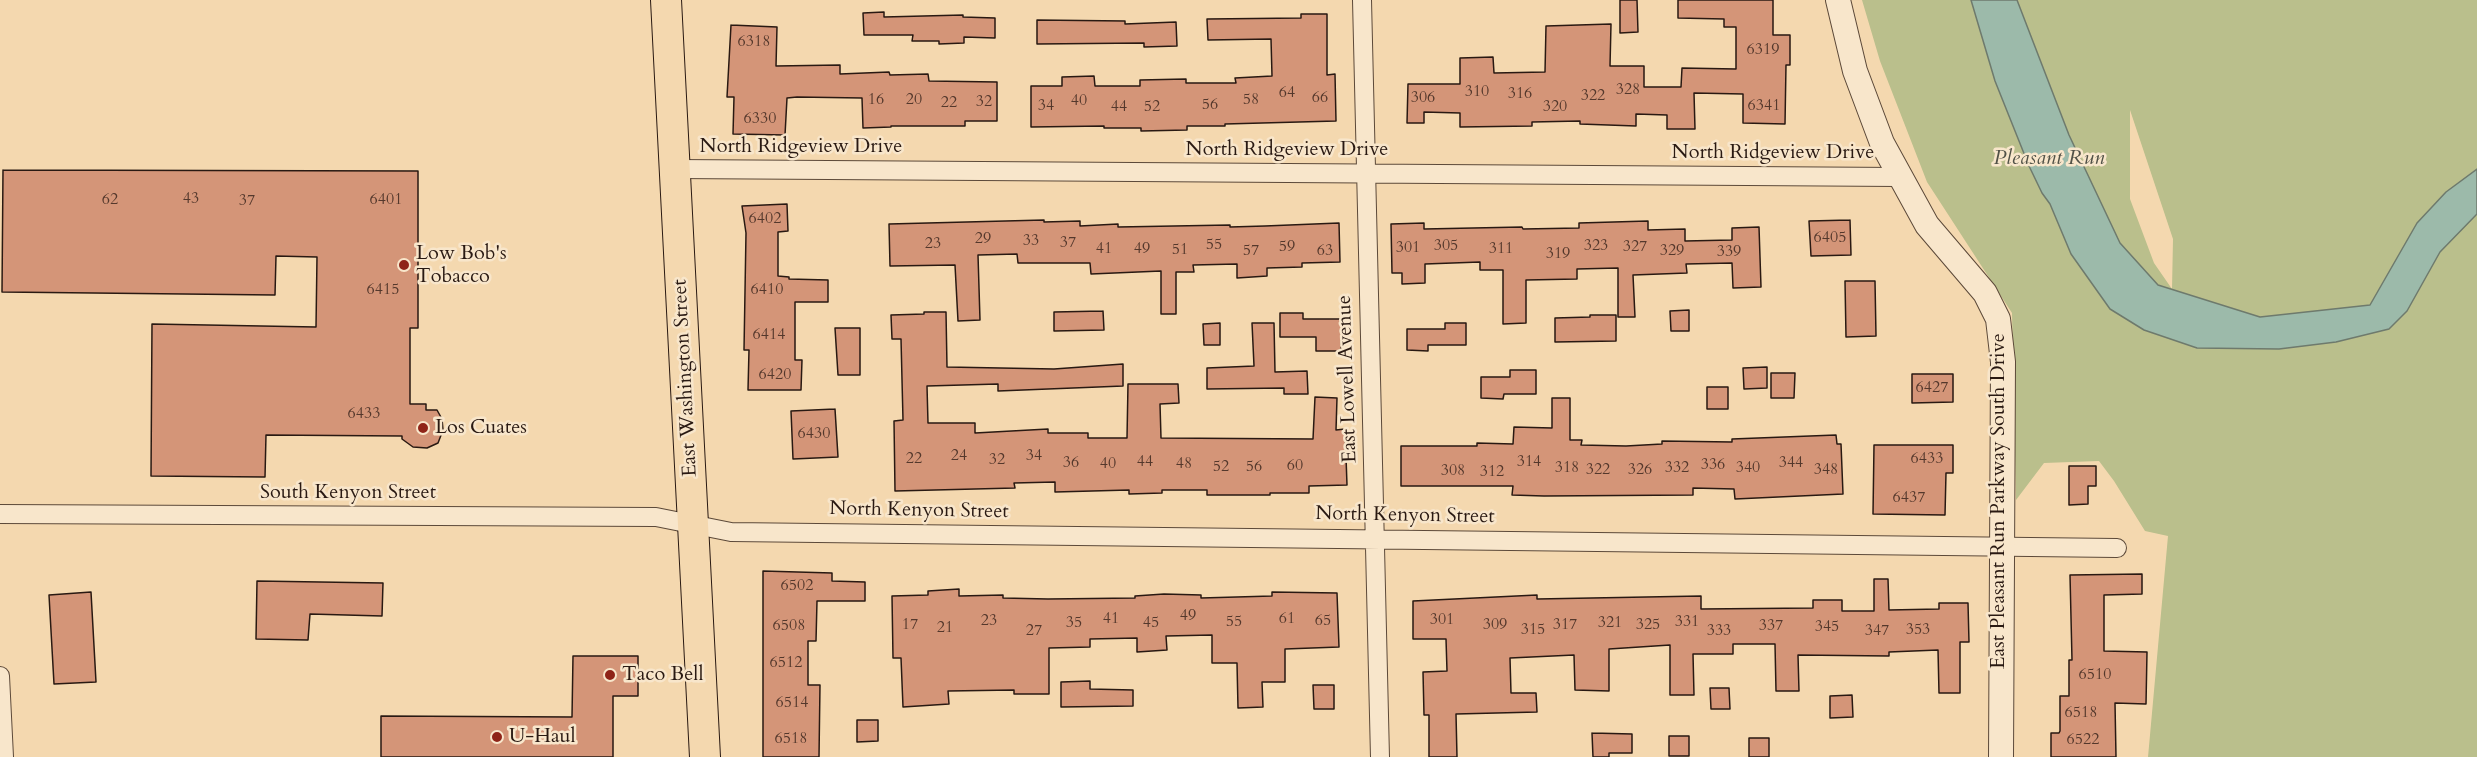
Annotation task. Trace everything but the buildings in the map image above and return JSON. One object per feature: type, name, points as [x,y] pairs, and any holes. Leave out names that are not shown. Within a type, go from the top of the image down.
[{"type":"main road","name":"East Washington Street","points":[[666,0],[705,757]]},
{"type":"street","name":"East Lowell Avenue","points":[[1362,0],[1380,757]]},
{"type":"street","name":"East Pleasant Run Parkway South Drive","points":[[1838,0],[1855,71],[1882,142],[1899,177],[1927,225],[1985,293],[1998,319],[2003,362],[2000,545],[2001,757]]},
{"type":"street","name":"North Ridgeview Drive","points":[[675,169],[1899,177]]},
{"type":"street","name":"South Kenyon Street","points":[[0,514],[656,517],[694,524]]},
{"type":"street","name":"North Kenyon Street","points":[[694,524],[731,532],[2117,548]]},
{"type":"street","points":[[0,676],[4,757]]},
{"type":"green space","points":[[1862,0],[1971,0],[2013,124],[2042,193],[2156,290],[2102,225],[2009,0],[2477,0],[2477,757],[2148,757],[2168,536],[2145,531],[2099,461],[2044,463],[2016,500],[2012,313],[1927,182],[1880,61]],"holes":[[[2130,110],[2173,239],[2172,289],[2154,263],[2130,199]]]},
{"type":"water","name":"Pleasant Run","points":[[1971,0],[2017,0],[2069,135],[2120,243],[2158,285],[2260,317],[2370,305],[2417,223],[2446,192],[2477,169],[2477,214],[2440,252],[2407,311],[2389,329],[2336,342],[2279,349],[2197,348],[2144,330],[2110,309],[2071,254],[2050,204],[2029,166],[1995,81]]},
{"type":"place","name":"Low Bob's Tobacco","points":[[404,265]]},
{"type":"place","name":"Los Cuates","points":[[423,428]]},
{"type":"place","name":"Taco Bell","points":[[610,675]]},
{"type":"place","name":"U-Haul","points":[[497,737]]}]
